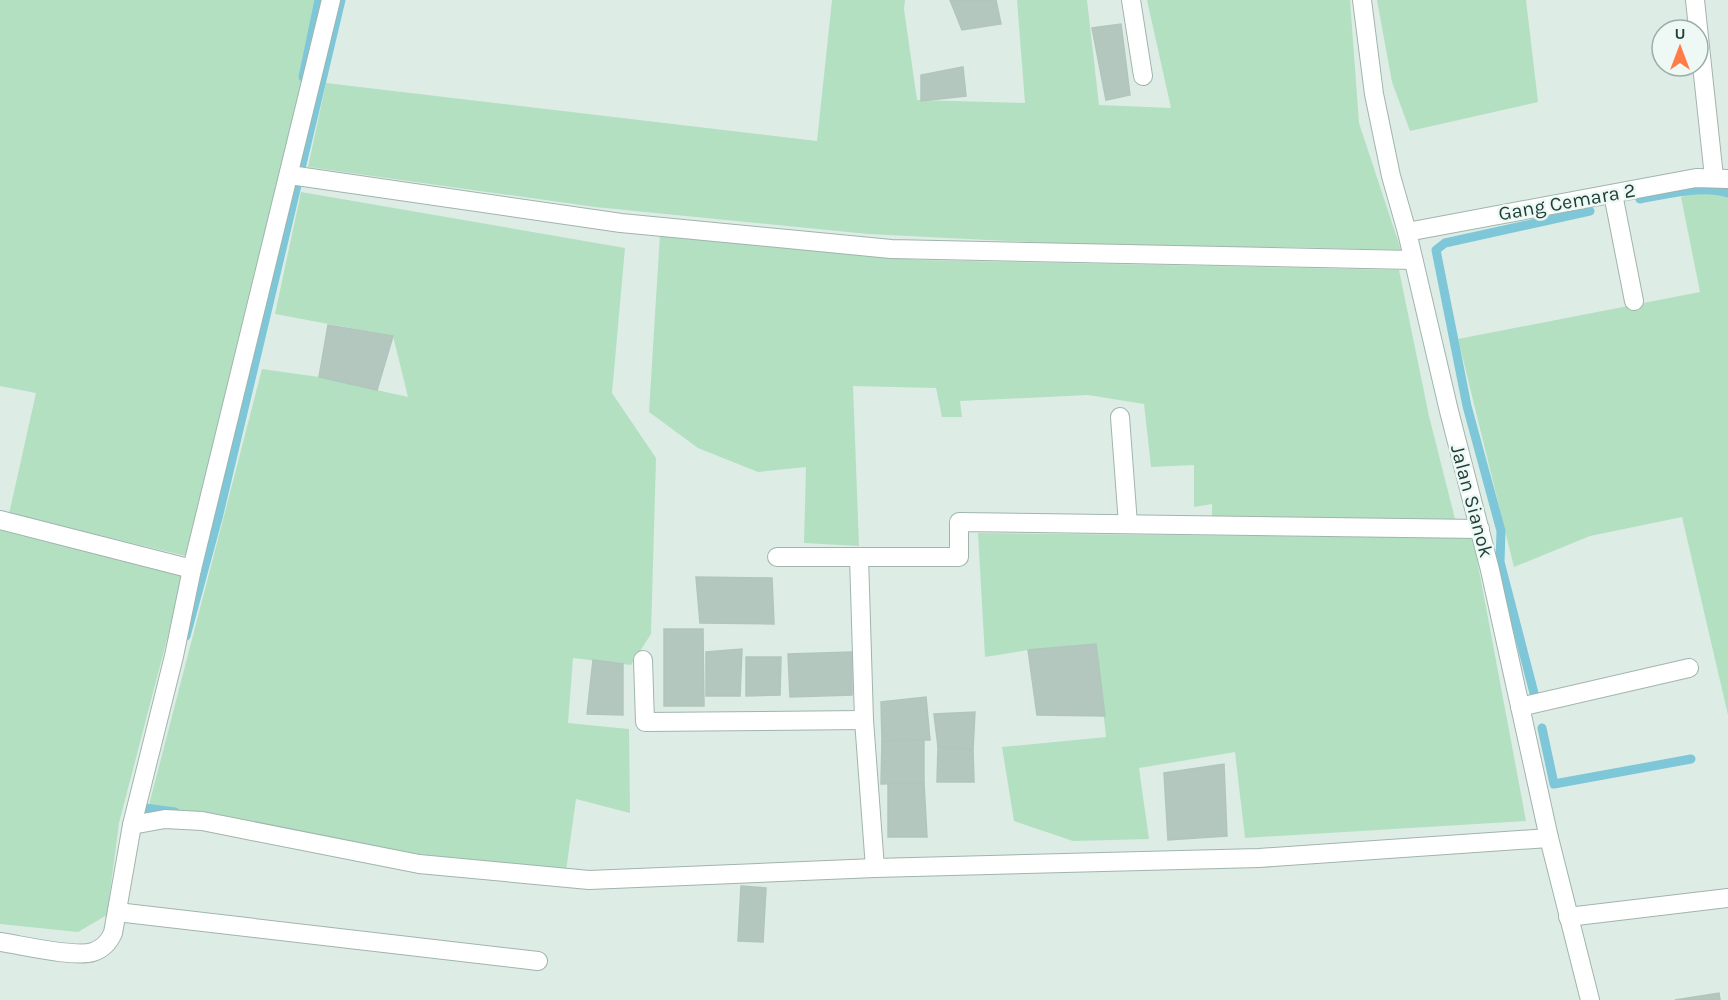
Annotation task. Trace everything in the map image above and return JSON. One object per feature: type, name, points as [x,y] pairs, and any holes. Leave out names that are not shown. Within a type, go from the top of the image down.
[{"type":"street","points":[[0,942],[65,952],[92,952],[109,940],[113,933],[132,825],[331,0]]},
{"type":"street","points":[[1131,0],[1143,76]]},
{"type":"street","name":"Jalan Sianok","points":[[1362,0],[1374,94],[1391,176],[1407,232],[1449,411],[1480,529],[1549,838],[1590,1000]]},
{"type":"street","points":[[1695,0],[1721,178]]},
{"type":"street","points":[[290,175],[621,223],[891,249],[1413,260]]},
{"type":"street","name":"Gang Cemara 2","points":[[1407,232],[1696,178],[1721,178]]},
{"type":"street","points":[[1613,194],[1634,302]]},
{"type":"street","points":[[1120,417],[1128,524]]},
{"type":"street","points":[[0,520],[192,569]]},
{"type":"street","points":[[777,557],[959,557],[958,522],[1480,529]]},
{"type":"street","points":[[859,557],[864,720],[875,868]]},
{"type":"street","points":[[643,660],[645,722],[864,720]]},
{"type":"street","points":[[1520,707],[1689,668]]},
{"type":"street","points":[[132,825],[165,819],[202,821],[419,864],[589,880],[875,868],[1259,858],[1549,838]]},
{"type":"street","points":[[1568,917],[1728,898]]},
{"type":"street","points":[[117,912],[538,961]]},
{"type":"green space","points":[[0,0],[319,0],[292,136],[186,556],[9,514],[36,393],[0,386]]},
{"type":"green space","points":[[832,0],[905,0],[904,9],[917,100],[1025,103],[1017,0],[1087,0],[1099,105],[1171,108],[1147,0],[1350,0],[1359,123],[1401,250],[1284,247],[1170,249],[868,234],[595,207],[308,167],[326,83],[817,141]]},
{"type":"green space","points":[[1377,0],[1526,0],[1538,102],[1410,131],[1392,82]]},
{"type":"green space","points":[[1720,185],[1728,187],[1728,715],[1682,517],[1590,536],[1514,567],[1458,339],[1700,292],[1681,197]]},
{"type":"green space","points":[[301,192],[625,248],[612,393],[656,458],[651,634],[631,665],[573,658],[568,723],[629,729],[630,813],[576,799],[566,871],[408,853],[149,805],[262,369],[319,377],[408,397],[393,336],[275,314]]},
{"type":"green space","points":[[660,234],[919,260],[1399,270],[1429,416],[1455,519],[1212,518],[1212,504],[1194,507],[1194,465],[1151,467],[1144,404],[1088,395],[960,401],[962,417],[942,417],[936,388],[853,386],[859,546],[804,543],[806,467],[758,472],[698,448],[649,412]]},
{"type":"green space","points":[[0,528],[183,573],[119,823],[107,915],[78,932],[0,924]]},
{"type":"green space","points":[[978,533],[1473,538],[1526,821],[1245,838],[1235,752],[1139,768],[1149,839],[1073,841],[1014,821],[1002,747],[1106,737],[1096,644],[1028,650],[985,657]]},
{"type":"building","points":[[950,0],[996,0],[1001,24],[962,30]]},
{"type":"building","points":[[1121,24],[1130,95],[1106,100],[1092,28]]},
{"type":"building","points":[[963,67],[966,96],[921,101],[921,75]]},
{"type":"building","points":[[328,325],[393,336],[377,390],[319,377]]},
{"type":"building","points":[[696,577],[772,578],[774,624],[700,623]]},
{"type":"building","points":[[664,629],[703,629],[704,706],[664,706]]},
{"type":"building","points":[[1096,644],[1105,716],[1037,715],[1028,650]]},
{"type":"building","points":[[742,649],[740,696],[706,696],[706,652]]},
{"type":"building","points":[[852,652],[852,695],[790,697],[788,654]]},
{"type":"building","points":[[746,657],[781,657],[780,695],[746,696]]},
{"type":"building","points":[[593,660],[623,664],[623,715],[587,714]]},
{"type":"building","points":[[926,697],[930,740],[882,741],[881,702]]},
{"type":"building","points":[[975,712],[973,750],[938,747],[934,714]]},
{"type":"building","points":[[924,740],[924,783],[881,784],[882,741]]},
{"type":"building","points":[[938,747],[973,750],[974,782],[937,782]]},
{"type":"building","points":[[1224,764],[1227,836],[1168,840],[1164,773]]},
{"type":"building","points":[[924,783],[927,837],[888,837],[888,784]]},
{"type":"building","points":[[741,886],[766,888],[763,942],[738,941]]},
{"type":"building","points":[[1719,993],[1720,1000],[1675,1000]]},
{"type":"waterway","points":[[303,77],[319,0]]},
{"type":"waterway","points":[[186,636],[219,514],[341,0]]},
{"type":"waterway","points":[[1640,199],[1696,190],[1728,193]]},
{"type":"waterway","points":[[1535,697],[1500,562],[1501,531],[1467,406],[1436,250],[1445,243],[1590,211]]},
{"type":"waterway","points":[[1542,728],[1554,784],[1691,759]]},
{"type":"waterway","points":[[138,805],[138,807],[175,812]]}]
